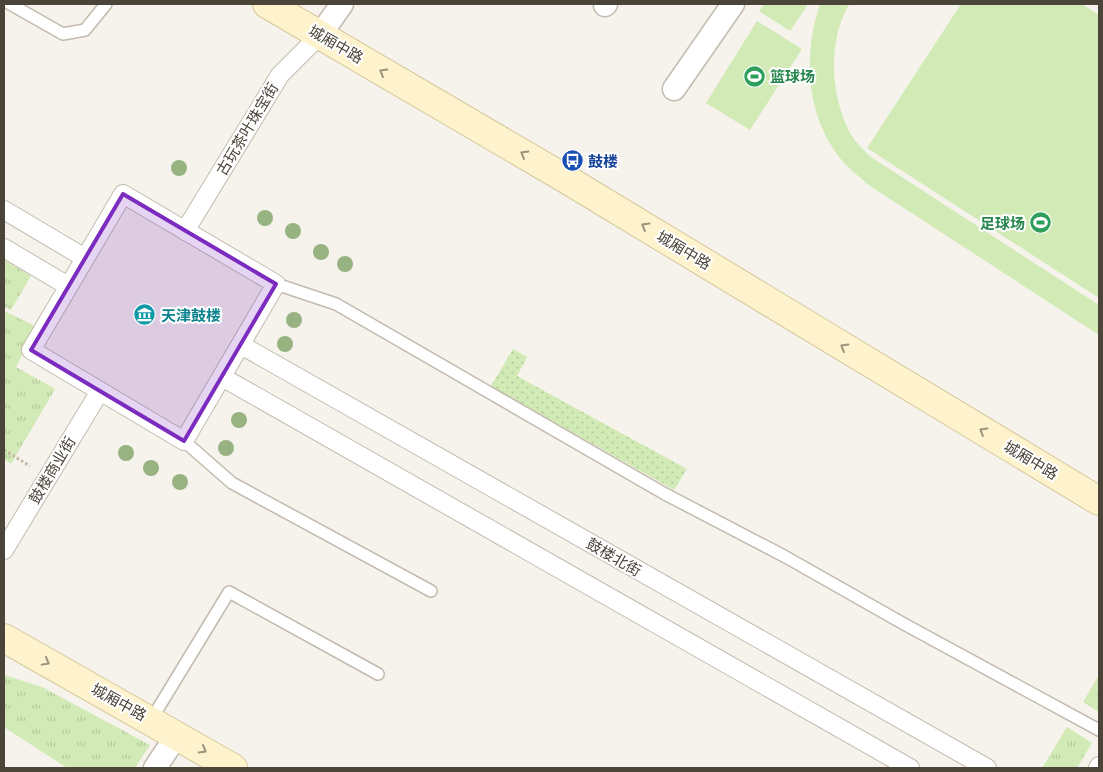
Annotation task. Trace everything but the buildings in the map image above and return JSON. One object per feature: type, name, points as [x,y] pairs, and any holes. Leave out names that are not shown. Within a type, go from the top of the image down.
[{"type":"main road","name":"城厢中路","points":[[267,4],[566,179],[1099,502]]},
{"type":"main road","name":"城厢中路","points":[[4,638],[233,768]]},
{"type":"street","points":[[320,35],[342,4]]},
{"type":"street","points":[[674,89],[733,4]]},
{"type":"street","name":"古玩茶叶珠宝街","points":[[186,231],[280,75],[320,35]]},
{"type":"street","points":[[123,194],[186,231],[276,284],[184,441],[31,350],[123,194]]},
{"type":"street","points":[[4,210],[85,258]]},
{"type":"street","points":[[4,248],[68,286]]},
{"type":"street","name":"鼓楼北街","points":[[240,345],[987,768]]},
{"type":"street","points":[[222,377],[910,768]]},
{"type":"street","name":"鼓楼商业街","points":[[4,550],[100,391]]},
{"type":"street","points":[[155,768],[177,736]]},
{"type":"lane","points":[[10,4],[63,34],[85,30],[106,4]]},
{"type":"lane","points":[[276,284],[336,304],[665,494],[784,556],[904,624],[1099,730]]},
{"type":"lane","points":[[184,441],[232,483],[431,591]]},
{"type":"lane","points":[[151,720],[229,592],[378,674]]},
{"type":"path","points":[[4,450],[48,477]]},
{"type":"highlighted area","points":[[123,194],[276,284],[184,441],[31,350]]},
{"type":"green space","name":"篮球场","points":[[764,4],[804,4],[807,6],[790,31],[759,11]]},
{"type":"green space","points":[[820,4],[849,4],[838,32],[834,72],[840,109],[856,142],[871,157],[1099,305],[1099,335],[867,184],[847,166],[833,149],[823,130],[811,89],[811,46]]},
{"type":"green space","name":"足球场","points":[[961,4],[1082,4],[1099,15],[1099,298],[867,148]]},
{"type":"green space","name":"篮球场","points":[[757,21],[802,49],[750,130],[706,103]]},
{"type":"green space","points":[[4,260],[31,276],[11,310],[4,306]]},
{"type":"green space","points":[[4,311],[37,327],[16,367],[55,389],[11,464],[4,459]]},
{"type":"green space","points":[[513,349],[527,357],[517,376],[687,469],[674,490],[491,386]]},
{"type":"green space","points":[[4,675],[42,687],[150,745],[135,768],[67,768],[4,727]]},
{"type":"green space","points":[[1099,675],[1099,712],[1083,702]]},
{"type":"green space","points":[[1067,727],[1092,743],[1077,768],[1042,768]]},
{"type":"place","name":"篮球场","points":[[754,76]]},
{"type":"place","name":"鼓楼","points":[[572,161]]},
{"type":"place","name":"足球场","points":[[1041,223]]},
{"type":"place","name":"天津鼓楼","points":[[145,315]]}]
